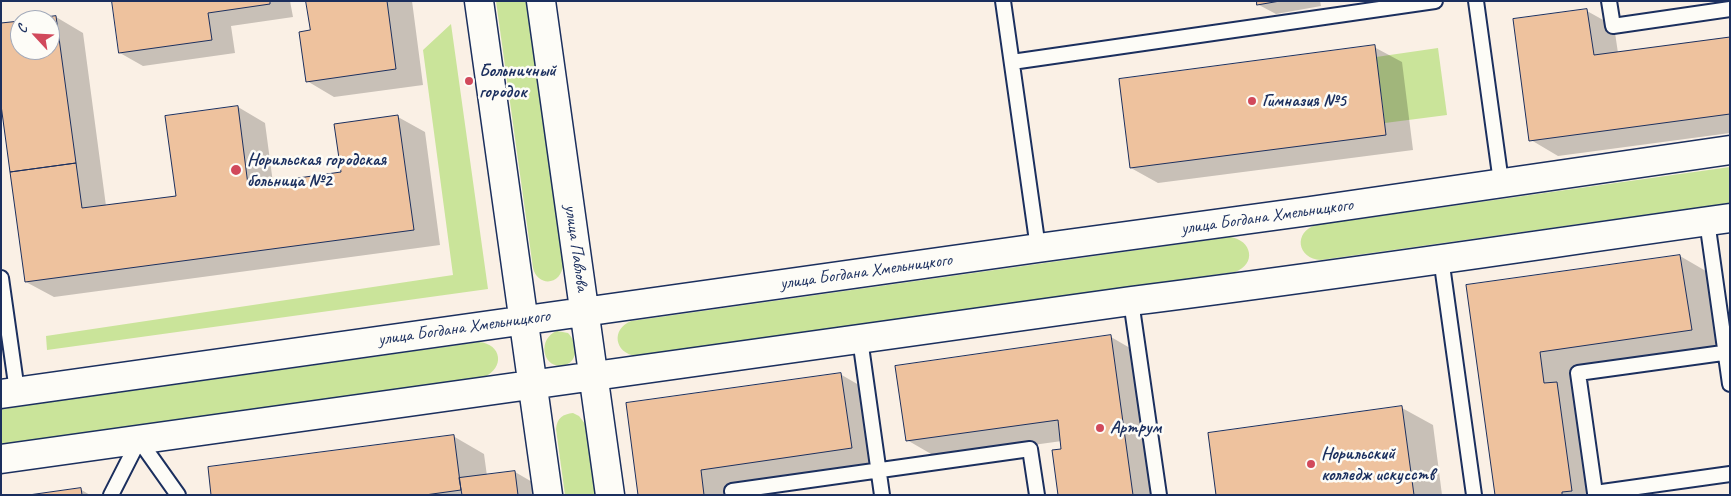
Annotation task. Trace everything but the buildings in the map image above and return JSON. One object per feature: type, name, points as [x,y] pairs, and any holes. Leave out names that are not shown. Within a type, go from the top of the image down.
[{"type":"street","points":[[479,1],[548,495]]},
{"type":"street","name":"улица Павлова","points":[[541,1],[610,495]]},
{"type":"street","name":"улица Богдана Хмельницкого","points":[[9,393],[584,311],[1310,211],[1730,150]]},
{"type":"street","points":[[1,459],[1131,301],[1320,277],[1441,258],[1718,220]]},
{"type":"lane","points":[[1003,1],[1038,248]]},
{"type":"lane","points":[[1012,62],[1435,1]]},
{"type":"lane","points":[[1476,1],[1501,182]]},
{"type":"lane","points":[[1609,1],[1613,26],[1730,9]]},
{"type":"lane","points":[[1718,220],[1730,384]]},
{"type":"lane","points":[[1441,258],[1474,495]]},
{"type":"lane","points":[[1,278],[9,393]]},
{"type":"lane","points":[[1131,301],[1159,495]]},
{"type":"lane","points":[[860,339],[882,495]]},
{"type":"lane","points":[[1728,352],[1578,373],[1596,493],[1730,474]]},
{"type":"lane","points":[[111,495],[139,440],[178,495]]},
{"type":"lane","points":[[732,495],[732,491],[1030,449],[1037,495]]},
{"type":"green space","points":[[496,1],[527,1],[563,263],[562,270],[555,280],[545,281],[540,279],[533,268]]},
{"type":"green space","points":[[451,24],[488,289],[47,350],[46,336],[453,275],[423,50]]},
{"type":"green space","points":[[1438,48],[1447,115],[1385,123],[1376,57]]},
{"type":"green space","points":[[1730,167],[1730,203],[1321,260],[1307,255],[1301,245],[1304,233],[1316,225]]},
{"type":"green space","points":[[1230,237],[1243,243],[1249,253],[1247,264],[1235,272],[636,356],[629,354],[619,346],[618,335],[620,329],[631,321]]},
{"type":"green space","points":[[557,331],[568,333],[575,345],[575,354],[570,362],[557,366],[547,359],[545,347],[550,335]]},
{"type":"green space","points":[[479,342],[492,347],[498,357],[495,368],[484,377],[1,445],[1,409]]},
{"type":"green space","points":[[573,413],[579,416],[586,425],[596,495],[565,495],[556,429],[561,417]]},
{"type":"place","name":"Больничный городок","points":[[469,81]]},
{"type":"place","name":"Гимназия №5","points":[[1252,101]]},
{"type":"place","name":"Норильская городская больница №2","points":[[236,170]]},
{"type":"place","name":"Артрум","points":[[1100,428]]},
{"type":"place","name":"Норильский колледж искусств","points":[[1311,464]]}]
